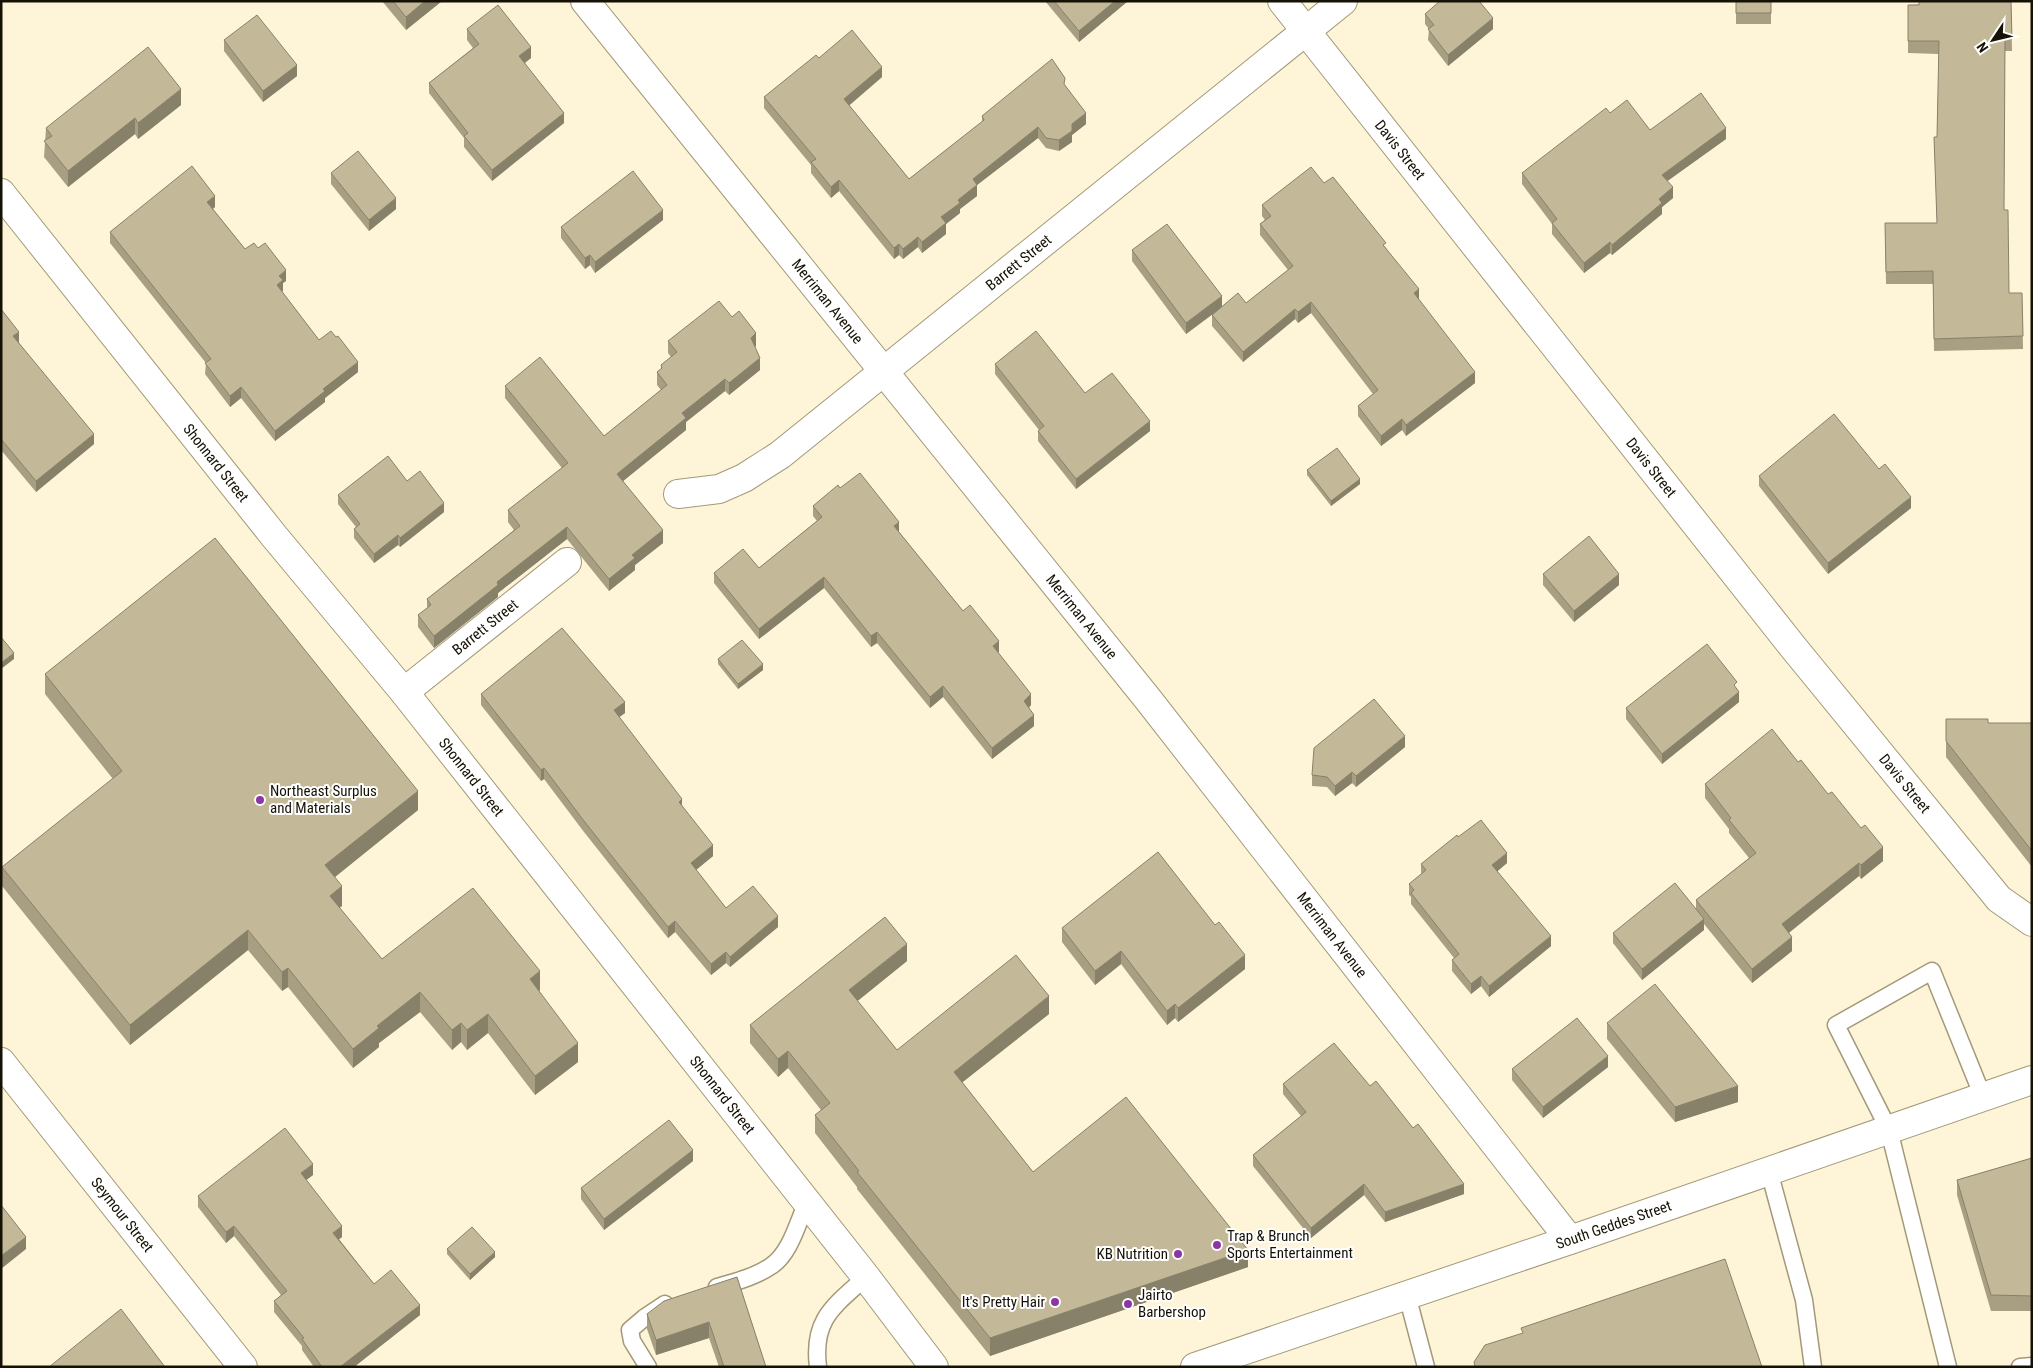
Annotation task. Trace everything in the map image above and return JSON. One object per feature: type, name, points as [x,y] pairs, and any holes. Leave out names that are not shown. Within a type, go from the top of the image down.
[{"type":"street","name":"Merriman Avenue","points":[[586,1],[882,372],[1147,698],[1570,1240]]},
{"type":"street","name":"Davis Street","points":[[1282,1],[1793,647],[1992,892],[2032,922]]},
{"type":"street","name":"Barrett Street","points":[[678,494],[719,489],[744,478],[780,455],[1343,1]]},
{"type":"street","name":"Shonnard Street","points":[[1,193],[274,536],[404,692],[866,1276],[934,1367]]},
{"type":"street","name":"Barrett Street","points":[[404,692],[568,562]]},
{"type":"street","name":"Seymour Street","points":[[1,1062],[243,1367]]},
{"type":"street","name":"South Geddes Street","points":[[1195,1367],[2032,1080]]},
{"type":"lane","points":[[1948,1367],[1889,1130],[1836,1026],[1932,971],[1983,1097]]},
{"type":"lane","points":[[1769,1171],[1804,1300],[1813,1367]]},
{"type":"lane","points":[[700,1293],[756,1275],[773,1265],[784,1251],[807,1202]]},
{"type":"lane","points":[[818,1367],[818,1333],[831,1309],[866,1276]]},
{"type":"lane","points":[[1407,1295],[1426,1367]]},
{"type":"lane","points":[[648,1367],[632,1341],[630,1330],[663,1305],[681,1299]]},
{"type":"lane","points":[[2020,1367],[2032,1366]]},
{"type":"building","points":[[393,1],[425,1],[406,17]]},
{"type":"building","points":[[1054,1],[1115,1],[1079,31]]},
{"type":"building","points":[[1440,1],[1479,1],[1493,18],[1448,55],[1428,29],[1434,25],[1425,14]]},
{"type":"building","points":[[1736,1],[1771,1],[1771,13],[1736,13]]},
{"type":"building","points":[[1919,1],[2011,1],[2012,39],[2005,39],[2004,210],[2008,210],[2009,293],[2022,293],[2023,336],[1934,339],[1933,271],[1886,272],[1885,223],[1937,223],[1934,137],[1937,137],[1939,41],[1908,41],[1908,5],[1919,5]]},
{"type":"building","points":[[498,5],[531,47],[519,56],[564,113],[492,170],[464,136],[468,133],[429,83],[479,44],[467,29]]},
{"type":"building","points":[[257,15],[297,65],[263,91],[224,40]]},
{"type":"building","points":[[852,30],[882,67],[844,99],[909,179],[984,120],[982,116],[1052,59],[1065,78],[1064,84],[1086,113],[1072,124],[1072,131],[1059,140],[1046,138],[1038,127],[973,179],[977,185],[958,200],[960,203],[941,217],[946,223],[922,242],[918,237],[903,249],[899,244],[894,248],[839,180],[831,187],[811,162],[816,159],[764,97],[816,55],[819,58]]},
{"type":"building","points":[[148,47],[181,89],[138,123],[135,118],[68,171],[44,141],[52,136],[46,128]]},
{"type":"building","points":[[1701,93],[1726,128],[1662,175],[1673,187],[1659,199],[1662,203],[1612,245],[1610,242],[1584,263],[1552,223],[1557,219],[1522,173],[1606,108],[1610,113],[1627,100],[1650,130]]},
{"type":"building","points":[[358,151],[396,198],[369,220],[331,173]]},
{"type":"building","points":[[192,166],[215,196],[207,202],[245,249],[254,243],[258,248],[265,243],[286,270],[279,276],[283,280],[277,285],[319,340],[331,331],[336,337],[338,336],[358,362],[323,389],[325,391],[275,431],[241,387],[230,396],[205,363],[211,359],[110,232]]},
{"type":"building","points":[[1311,167],[1324,183],[1333,177],[1386,243],[1383,245],[1419,289],[1414,293],[1475,372],[1406,425],[1402,419],[1381,436],[1358,406],[1378,390],[1311,302],[1298,312],[1295,309],[1243,352],[1212,315],[1238,293],[1246,303],[1293,266],[1260,224],[1271,216],[1262,205]]},
{"type":"building","points":[[633,171],[663,210],[595,262],[590,255],[585,258],[561,227]]},
{"type":"building","points":[[1167,224],[1222,296],[1186,323],[1132,250]]},
{"type":"building","points":[[719,301],[732,317],[739,311],[756,333],[751,338],[760,358],[729,383],[725,379],[682,413],[686,418],[617,474],[663,530],[632,555],[635,558],[609,579],[567,527],[497,582],[498,585],[434,636],[418,615],[431,605],[427,599],[520,526],[508,510],[568,463],[505,386],[540,357],[604,436],[667,385],[657,372],[662,368],[661,365],[677,352],[668,341]]},
{"type":"building","points":[[1,309],[19,332],[13,336],[94,434],[36,481],[1,439]]},
{"type":"building","points":[[1036,331],[1085,393],[1112,373],[1150,421],[1076,479],[1038,431],[1044,426],[995,364]]},
{"type":"building","points":[[1834,414],[1879,469],[1885,464],[1911,497],[1828,563],[1759,476]]},
{"type":"building","points":[[1337,448],[1360,479],[1331,501],[1307,470]]},
{"type":"building","points":[[388,456],[407,481],[420,471],[444,503],[400,538],[398,535],[374,554],[354,529],[360,524],[338,495]]},
{"type":"building","points":[[860,473],[899,522],[894,526],[963,611],[970,605],[999,641],[993,646],[1031,694],[1024,701],[1034,715],[992,748],[943,686],[930,697],[877,632],[871,636],[824,577],[759,629],[714,573],[743,549],[759,568],[822,517],[813,506],[838,485],[840,488]]},
{"type":"building","points":[[1589,536],[1619,574],[1574,611],[1543,574]]},
{"type":"building","name":"Northeast Surplus and Materials","points":[[215,538],[418,791],[325,865],[342,886],[330,896],[382,959],[473,888],[540,971],[530,979],[578,1043],[535,1076],[488,1014],[467,1030],[461,1023],[452,1030],[420,992],[377,1026],[379,1028],[353,1049],[288,968],[282,972],[248,930],[130,1025],[2,867],[122,771],[45,674]]},
{"type":"building","points":[[562,628],[625,702],[614,710],[682,799],[679,802],[713,845],[691,863],[726,908],[753,886],[778,916],[730,957],[726,952],[711,964],[675,921],[668,927],[544,768],[541,770],[481,694]]},
{"type":"building","points":[[1,637],[14,653],[1,663]]},
{"type":"building","points":[[742,640],[763,664],[738,684],[718,659]]},
{"type":"building","points":[[1707,644],[1737,682],[1734,685],[1739,692],[1662,754],[1626,708]]},
{"type":"building","points":[[1374,699],[1405,736],[1356,776],[1352,772],[1335,786],[1327,777],[1312,775],[1314,748]]},
{"type":"building","points":[[1946,719],[1988,719],[1988,723],[2032,723],[2032,851],[1946,741]]},
{"type":"building","points":[[1772,729],[1798,762],[1801,760],[1828,794],[1832,792],[1861,828],[1865,825],[1883,847],[1861,865],[1859,863],[1782,924],[1792,937],[1752,969],[1696,900],[1756,853],[1729,820],[1731,818],[1705,784]]},
{"type":"building","points":[[1481,820],[1507,853],[1492,865],[1551,936],[1489,986],[1481,976],[1471,984],[1452,960],[1459,954],[1411,893],[1414,890],[1409,884],[1426,870],[1421,864],[1457,835],[1458,837]]},
{"type":"building","points":[[1158,852],[1215,925],[1219,922],[1245,955],[1178,1008],[1175,1004],[1167,1011],[1121,951],[1095,971],[1062,928]]},
{"type":"building","points":[[1675,883],[1704,919],[1642,969],[1613,933]]},
{"type":"building","points":[[885,917],[907,944],[849,990],[897,1050],[1016,955],[1049,996],[954,1072],[1033,1172],[1126,1097],[1248,1250],[990,1338],[857,1172],[859,1171],[815,1115],[830,1103],[788,1051],[778,1059],[750,1025]]},
{"type":"building","points":[[1655,984],[1738,1086],[1675,1107],[1607,1023]]},
{"type":"building","points":[[1577,1018],[1608,1056],[1543,1107],[1512,1069]]},
{"type":"building","points":[[1334,1043],[1370,1086],[1376,1081],[1413,1128],[1418,1124],[1464,1184],[1385,1212],[1364,1184],[1311,1228],[1253,1155],[1306,1112],[1283,1084]]},
{"type":"building","points":[[669,1120],[693,1150],[604,1219],[581,1188]]},
{"type":"building","points":[[285,1128],[313,1164],[301,1173],[342,1226],[333,1233],[374,1284],[391,1270],[420,1305],[340,1367],[322,1367],[302,1339],[304,1338],[274,1301],[287,1291],[234,1226],[226,1232],[198,1196]]},
{"type":"building","points":[[2032,1158],[2032,1296],[1991,1295],[1957,1180]]},
{"type":"building","points":[[1,1205],[26,1237],[1,1256]]},
{"type":"building","points":[[472,1227],[495,1252],[470,1274],[447,1249]]},
{"type":"building","points":[[1725,1259],[1762,1367],[1475,1367],[1474,1362],[1485,1345],[1523,1333],[1521,1328]]},
{"type":"building","points":[[737,1277],[766,1367],[724,1367],[709,1322],[656,1340],[647,1314],[664,1301]]},
{"type":"building","points":[[121,1309],[165,1367],[49,1367]]},
{"type":"place","name":"Northeast Surplus and Materials","points":[[260,800]]},
{"type":"place","name":"Trap & Brunch Sports Entertainment","points":[[1217,1245]]},
{"type":"place","name":"KB Nutrition","points":[[1178,1254]]},
{"type":"place","name":"It's Pretty Hair","points":[[1055,1302]]},
{"type":"place","name":"Jairto Barbershop","points":[[1128,1304]]}]
